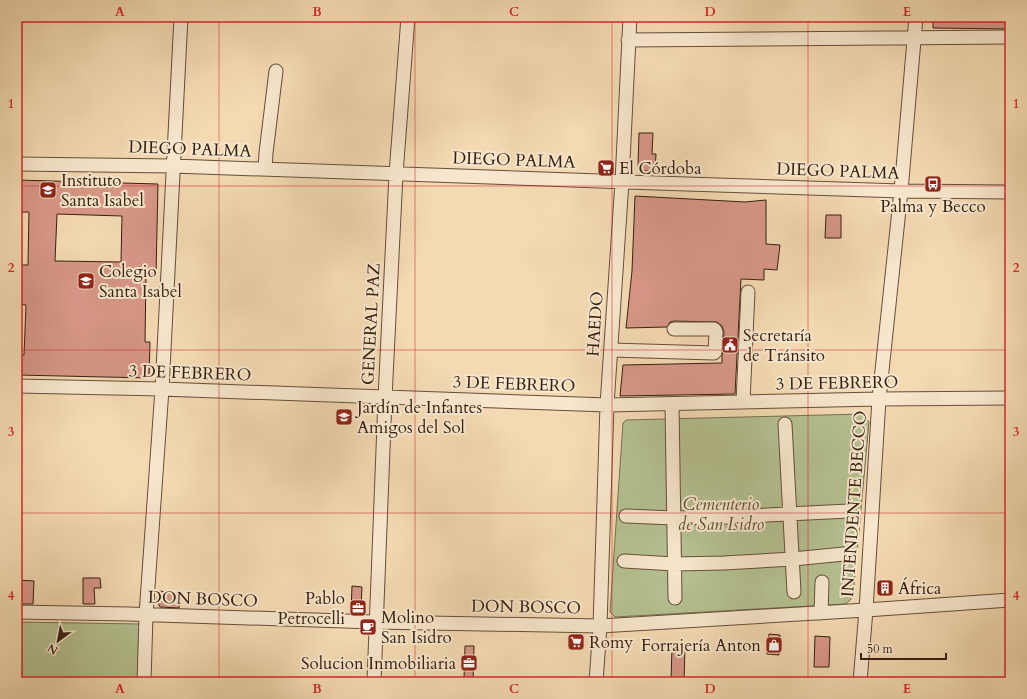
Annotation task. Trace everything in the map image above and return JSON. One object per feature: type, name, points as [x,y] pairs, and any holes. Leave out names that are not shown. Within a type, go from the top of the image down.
[{"type":"street","points":[[144,682],[146,615],[162,390],[172,166],[181,17]]},
{"type":"street","name":"GENERAL PAZ","points":[[374,682],[375,622],[396,174],[408,17]]},
{"type":"street","name":"HAEDO","points":[[596,682],[600,626],[607,405],[622,182],[630,17]]},
{"type":"street","name":"INTENDENTE BECCO","points":[[860,682],[879,399],[902,191],[916,17]]},
{"type":"street","points":[[628,40],[1010,37]]},
{"type":"street","points":[[265,169],[276,71]]},
{"type":"street","name":"DIEGO PALMA","points":[[17,164],[172,166],[902,191],[1010,192]]},
{"type":"street","points":[[743,402],[748,292]]},
{"type":"street","points":[[611,350],[715,352],[716,332],[714,329],[674,329]]},
{"type":"street","name":"3 DE FEBRERO","points":[[17,386],[607,405],[879,399],[1010,398]]},
{"type":"street","points":[[672,404],[675,598]]},
{"type":"street","points":[[785,424],[794,592]]},
{"type":"street","points":[[626,516],[674,518],[727,517],[849,511]]},
{"type":"street","points":[[624,561],[674,564],[724,563],[844,554]]},
{"type":"street","points":[[821,613],[822,582]]},
{"type":"street","name":"DON BOSCO","points":[[17,612],[375,622],[600,626],[1010,600]]},
{"type":"green space","name":"Cementerio de San Isidro","points":[[863,414],[869,422],[853,597],[846,604],[615,617],[610,612],[623,423],[626,420]]},
{"type":"green space","points":[[17,622],[140,624],[138,682],[17,682]]},
{"type":"building","points":[[933,17],[1010,17],[1010,29],[933,28]]},
{"type":"building","points":[[639,133],[653,133],[652,154],[656,154],[655,171],[642,171],[638,166]]},
{"type":"building","name":"Colegio Santa Isabel","points":[[17,180],[158,184],[156,275],[146,275],[145,342],[150,342],[149,378],[17,375],[17,354],[24,355],[26,305],[17,304],[17,265],[28,265],[29,212],[17,212]],"holes":[[[57,214],[122,216],[121,262],[55,261]]]},
{"type":"building","points":[[635,196],[745,202],[766,200],[766,244],[780,245],[777,270],[764,269],[764,280],[741,279],[735,394],[620,396],[623,365],[722,363],[723,352],[724,332],[722,326],[717,322],[674,321],[670,322],[667,327],[626,328],[632,271]]},
{"type":"building","points":[[826,215],[841,215],[841,238],[825,238]]},
{"type":"building","points":[[83,578],[100,578],[101,588],[94,588],[95,604],[83,604]]},
{"type":"building","points":[[17,580],[34,581],[33,604],[17,604]]},
{"type":"building","points":[[352,586],[362,587],[361,608],[358,612],[351,612]]},
{"type":"building","points":[[158,591],[180,593],[179,608],[160,607],[157,601]]},
{"type":"building","name":"Forrajería Anton","points":[[769,634],[780,635],[779,655],[767,654]]},
{"type":"building","points":[[815,636],[830,637],[829,667],[814,667]]},
{"type":"building","name":"Solucion Inmobiliaria","points":[[465,646],[474,646],[473,681],[464,680]]},
{"type":"building","points":[[672,646],[685,646],[684,682],[671,682]]},
{"type":"place","name":"El Córdoba","points":[[606,168]]},
{"type":"place","name":"Palma y Becco","points":[[933,184]]},
{"type":"place","name":"Instituto Santa Isabel","points":[[48,190]]},
{"type":"place","name":"Colegio Santa Isabel","points":[[86,281]]},
{"type":"place","name":"Secretaría de Tránsito","points":[[730,345]]},
{"type":"place","name":"Jardín de Infantes Amigos del Sol","points":[[344,417]]},
{"type":"place","name":"África","points":[[885,588]]},
{"type":"place","name":"Pablo Petrocelli","points":[[358,608]]},
{"type":"place","name":"Molino San Isidro","points":[[368,627]]},
{"type":"place","name":"Romy","points":[[576,642]]},
{"type":"place","name":"Forrajería Anton","points":[[774,645]]},
{"type":"place","name":"Solucion Inmobiliaria","points":[[469,663]]}]
